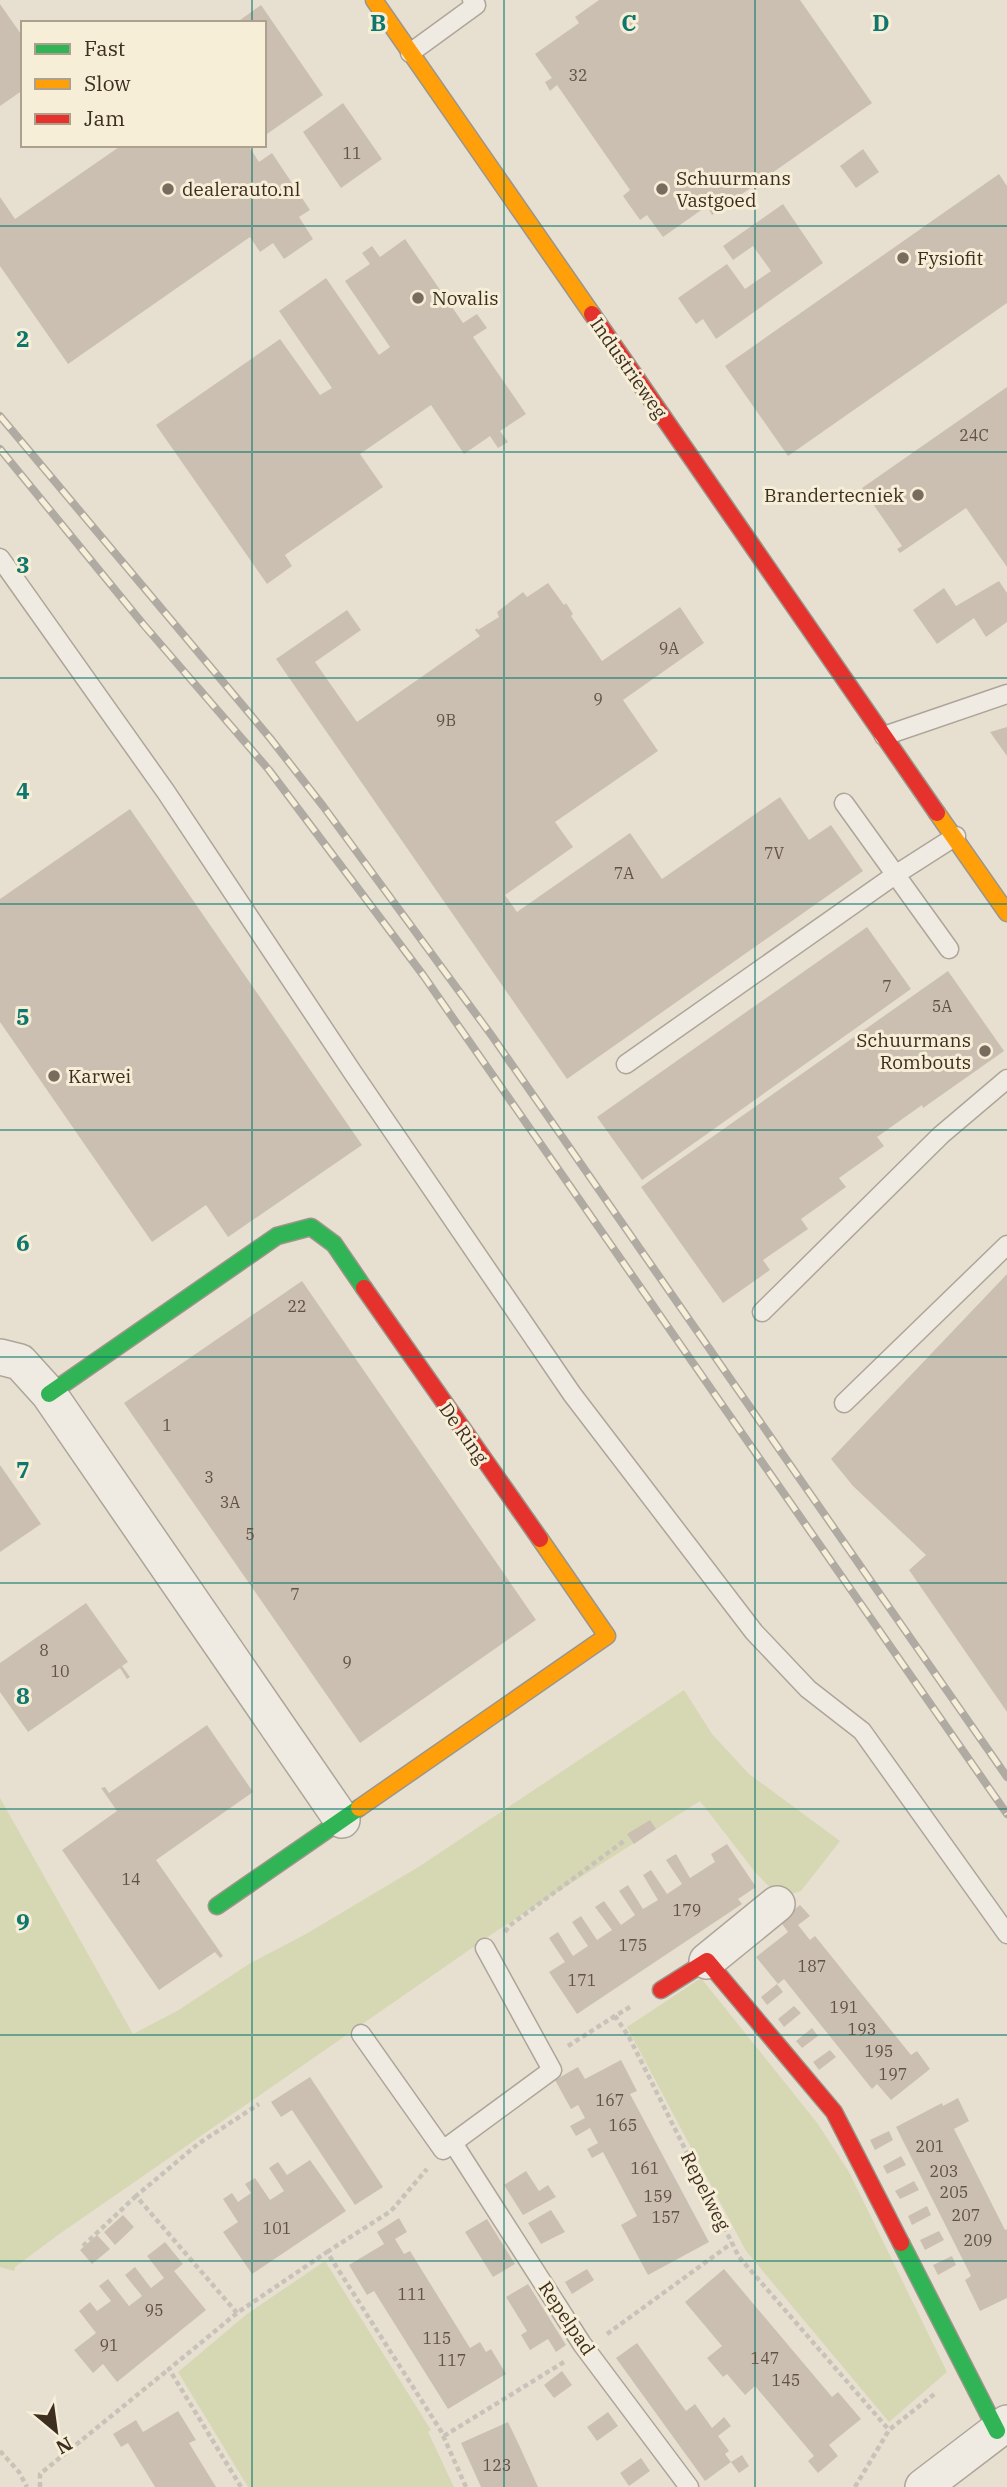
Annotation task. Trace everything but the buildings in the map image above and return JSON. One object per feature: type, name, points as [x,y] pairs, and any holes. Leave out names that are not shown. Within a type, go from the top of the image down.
[{"type":"street","name":"Industrieweg","points":[[374,0],[1007,913]]},
{"type":"street","name":"De Ring","points":[[49,1394],[277,1236],[311,1227],[334,1244],[607,1636],[217,1906]]},
{"type":"street","points":[[0,1357],[20,1362],[49,1394],[342,1820]]},
{"type":"street","points":[[661,1990],[707,1961],[777,1904]]},
{"type":"street","points":[[707,1961],[834,2112],[965,2370],[1002,2427],[923,2487]]},
{"type":"lane","points":[[410,53],[476,5],[472,0]]},
{"type":"lane","points":[[0,558],[159,780],[360,1084],[572,1394],[754,1632],[808,1689],[862,1731],[1007,1934]]},
{"type":"lane","points":[[884,736],[1007,694]]},
{"type":"lane","points":[[844,803],[949,949]]},
{"type":"lane","points":[[626,1064],[895,875],[956,836]]},
{"type":"lane","points":[[762,1312],[941,1135],[1007,1079]]},
{"type":"lane","points":[[844,1403],[1007,1245]]},
{"type":"lane","points":[[448,2146],[552,2070],[486,1952]]},
{"type":"lane","name":"Repelpad","points":[[361,2034],[448,2146],[586,2349],[689,2487]]},
{"type":"path","points":[[486,1952],[509,1926],[624,1841]]},
{"type":"path","points":[[547,2060],[615,2015],[661,1990]]},
{"type":"path","name":"Repelweg","points":[[615,2015],[629,2037],[738,2257],[889,2430]]},
{"type":"path","points":[[83,2246],[136,2196],[198,2144],[259,2104]]},
{"type":"path","points":[[40,2487],[40,2474],[237,2313],[391,2211],[448,2146]]},
{"type":"path","points":[[136,2196],[237,2313]]},
{"type":"path","points":[[444,2436],[586,2349],[732,2243]]},
{"type":"path","points":[[327,2252],[444,2436],[466,2487]]},
{"type":"path","points":[[169,2369],[241,2487]]},
{"type":"path","points":[[855,2487],[889,2430],[965,2370]]},
{"type":"path","points":[[0,2451],[19,2472],[27,2487]]},
{"type":"green space","points":[[684,1690],[712,1734],[749,1774],[840,1841],[801,1891],[780,1898],[755,1872],[700,1801],[498,1930],[58,2235],[15,2267],[14,2271],[0,2267],[0,1798],[133,2034],[177,2011],[249,1964],[306,1934],[420,1866]]},
{"type":"green space","points":[[701,1978],[818,2124],[849,2172],[947,2372],[889,2422],[746,2251],[627,2027]]},
{"type":"green space","points":[[325,2261],[431,2430],[428,2432],[454,2487],[248,2487],[178,2372],[247,2314]]},
{"type":"railway","points":[[0,416],[270,738],[323,806],[492,1036],[1007,1777]]},
{"type":"railway","points":[[0,449],[143,624],[269,770],[423,975],[1007,1814]]},
{"type":"traffic: fast","points":[[49,1394],[277,1236],[311,1227],[334,1244],[364,1288]]},
{"type":"traffic: fast","points":[[217,1906],[359,1808]]},
{"type":"traffic: fast","points":[[901,2243],[997,2431]]},
{"type":"traffic: slow","points":[[374,0],[592,314]]},
{"type":"traffic: slow","points":[[937,813],[1007,913]]},
{"type":"traffic: slow","points":[[359,1808],[607,1636],[540,1539]]},
{"type":"traffic: jam","points":[[592,314],[937,813]]},
{"type":"traffic: jam","points":[[364,1288],[540,1539]]},
{"type":"traffic: jam","points":[[661,1990],[707,1961],[834,2112],[901,2243]]},
{"type":"place","name":"dealerauto.nl","points":[[168,189]]},
{"type":"place","name":"Schuurmans Vastgoed","points":[[662,189]]},
{"type":"place","name":"Fysiofit","points":[[903,258]]},
{"type":"place","name":"Novalis","points":[[418,298]]},
{"type":"place","name":"Brandertecniek","points":[[918,495]]},
{"type":"place","name":"Schuurmans Rombouts","points":[[985,1051]]},
{"type":"place","name":"Karwei","points":[[54,1076]]}]
